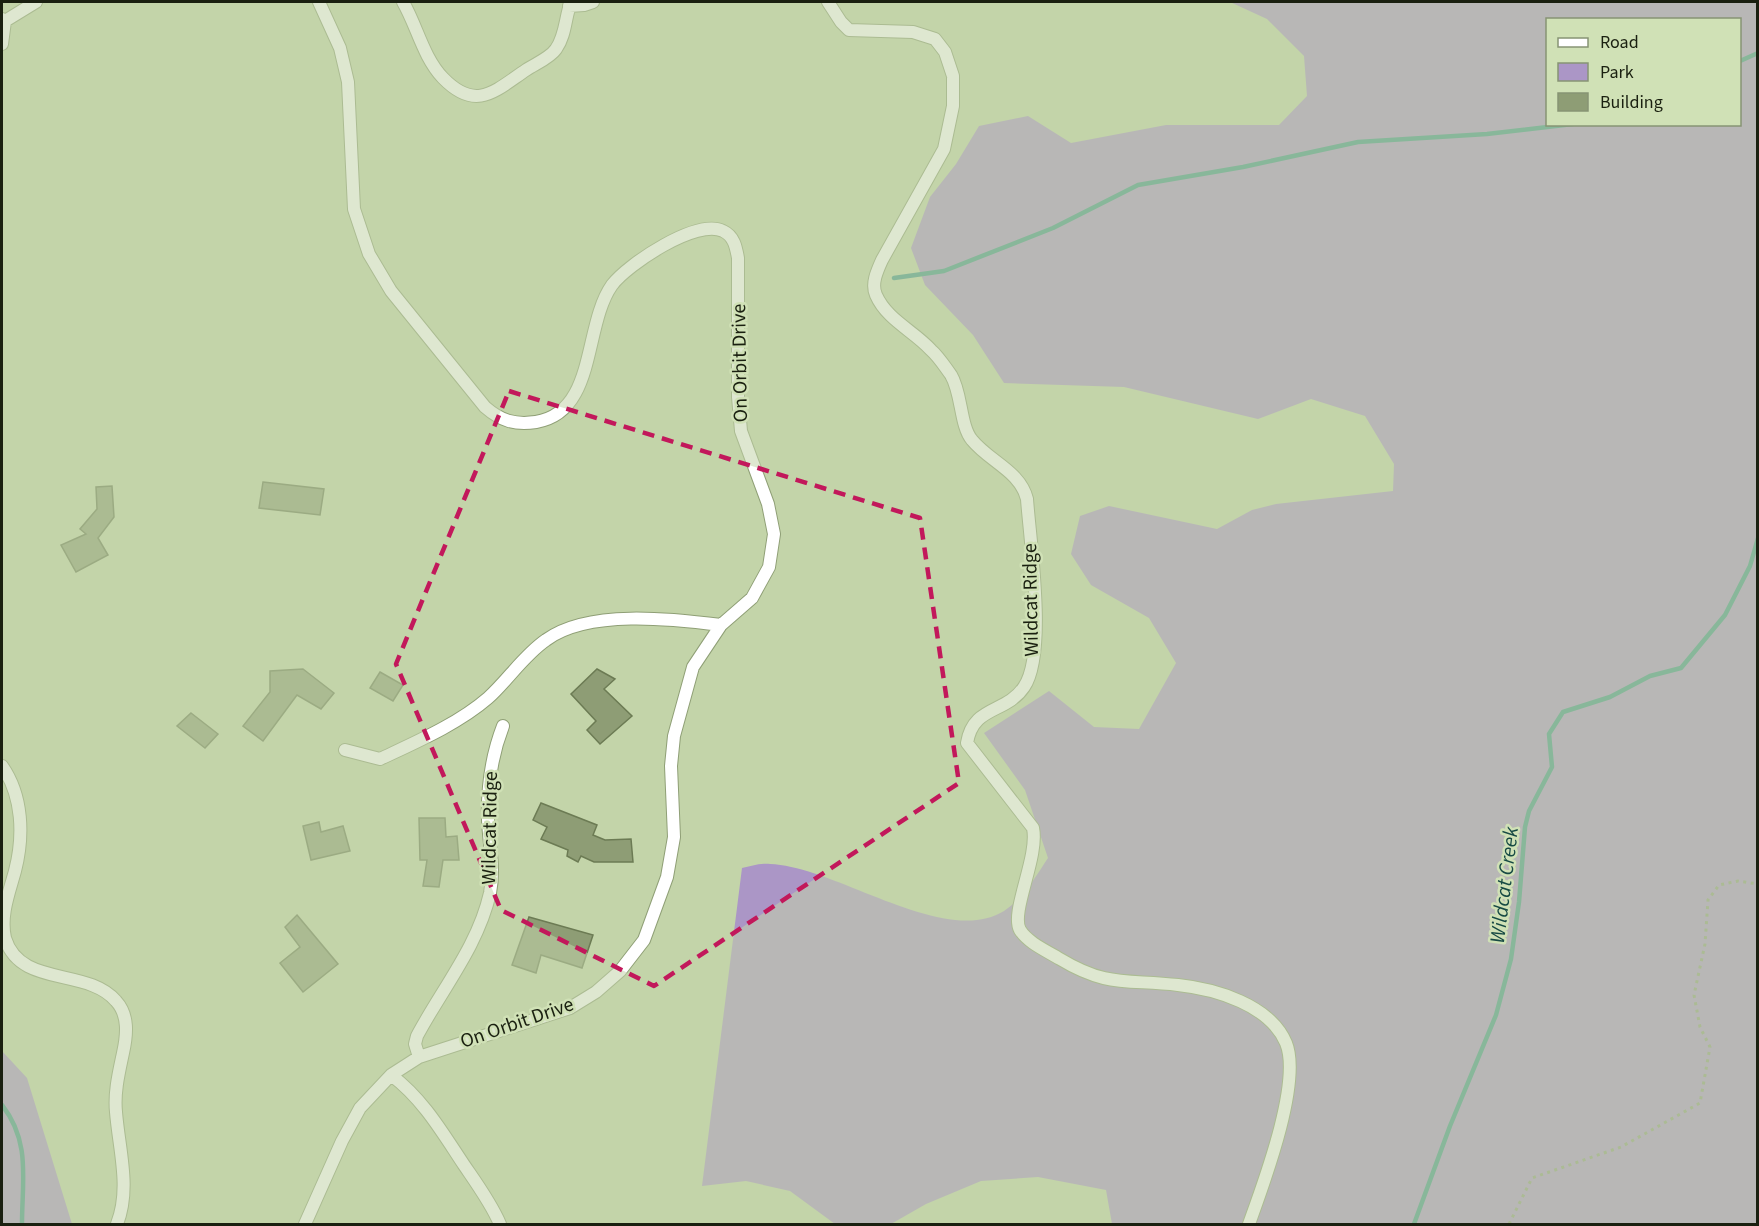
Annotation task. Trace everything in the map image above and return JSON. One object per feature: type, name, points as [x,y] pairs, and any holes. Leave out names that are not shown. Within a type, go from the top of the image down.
[{"type":"street","points":[[2,44],[3,20],[36,2]]},
{"type":"street","name":"On Orbit Drive","points":[[305,1224],[342,1141],[360,1108],[391,1075],[419,1057],[570,1008],[596,993],[620,971],[644,940],[667,877],[674,837],[671,766],[674,736],[693,667],[721,625],[752,598],[769,567],[774,534],[768,504],[741,431],[738,397],[738,258],[734,242],[725,232],[716,228],[699,230],[661,247],[631,266],[612,286],[604,301],[580,384],[563,411],[549,420],[526,423],[509,422],[496,417],[485,407],[391,291],[369,254],[354,209],[348,82],[340,48],[319,2]]},
{"type":"street","points":[[403,2],[428,57],[442,78],[460,92],[471,97],[487,96],[555,51],[563,36],[570,4],[584,5],[593,2]]},
{"type":"street","name":"Wildcat Ridge","points":[[828,2],[849,30],[913,32],[935,39],[945,52],[953,76],[953,106],[944,149],[882,260],[875,274],[874,287],[876,296],[890,315],[932,350],[950,373],[956,384],[969,438],[989,459],[1017,478],[1024,488],[1027,499],[1035,607],[1034,661],[1031,675],[1023,690],[975,720],[967,743],[1033,828],[1035,839],[1033,852],[1016,921],[1021,932],[1037,945],[1075,968],[1107,980],[1180,985],[1210,991],[1238,1000],[1262,1014],[1278,1029],[1287,1045],[1289,1063],[1283,1116],[1275,1148],[1249,1224]]},
{"type":"street","points":[[345,750],[380,759],[414,743],[486,700],[546,639],[579,625],[625,620],[671,619],[721,625]]},
{"type":"street","name":"Wildcat Ridge","points":[[419,1057],[415,1044],[417,1036],[479,930],[490,893],[493,868],[488,819],[488,780],[493,753],[503,726]]},
{"type":"street","points":[[2,766],[14,788],[20,822],[17,861],[4,909],[3,927],[7,943],[26,964],[106,992],[118,1002],[123,1013],[126,1039],[118,1076],[116,1110],[124,1186],[117,1224]]},
{"type":"street","points":[[391,1075],[409,1088],[429,1113],[486,1198],[500,1224]]},
{"type":"path","points":[[1509,1224],[1532,1178],[1621,1147],[1700,1103],[1710,1047],[1700,1027],[1694,995],[1705,944],[1708,900],[1719,885],[1738,882],[1758,884]]},
{"type":"highlighted area","points":[[509,391],[920,518],[959,783],[654,986],[501,910],[396,664]]},
{"type":"green space","points":[[1230,2],[1757,2],[1757,1224],[1112,1224],[1106,1190],[1038,1177],[981,1181],[926,1204],[891,1224],[835,1224],[790,1191],[746,1181],[702,1186],[742,868],[767,864],[796,868],[921,913],[952,920],[980,920],[1011,906],[1029,887],[1048,858],[1025,790],[984,733],[1049,691],[1094,727],[1139,729],[1176,663],[1149,618],[1091,585],[1071,554],[1080,516],[1109,506],[1217,529],[1252,510],[1276,504],[1393,491],[1394,464],[1365,416],[1311,399],[1258,419],[1124,387],[1004,383],[973,335],[925,285],[911,248],[930,197],[956,164],[979,126],[1028,116],[1071,143],[1166,125],[1279,125],[1307,96],[1304,56],[1267,19]]},
{"type":"green space","points":[[2,1051],[27,1078],[72,1224],[2,1224]]},
{"type":"building","points":[[263,482],[324,489],[320,515],[259,508]]},
{"type":"building","points":[[112,486],[114,517],[98,538],[108,555],[76,572],[61,545],[86,534],[80,529],[97,509],[96,487]]},
{"type":"building","points":[[303,669],[334,693],[321,709],[297,695],[263,741],[243,726],[270,692],[270,671]]},
{"type":"building","points":[[597,669],[615,679],[604,689],[632,716],[600,744],[587,730],[596,721],[571,694]]},
{"type":"building","points":[[380,672],[403,685],[393,701],[370,688]]},
{"type":"building","points":[[191,713],[218,734],[205,748],[177,726]]},
{"type":"building","points":[[541,803],[597,825],[593,835],[605,840],[631,839],[633,862],[594,862],[581,856],[578,862],[567,856],[568,850],[541,839],[547,827],[533,820]]},
{"type":"building","points":[[419,818],[445,818],[446,837],[457,836],[459,860],[443,860],[439,887],[423,886],[427,860],[420,860]]},
{"type":"building","points":[[319,822],[321,832],[343,826],[350,851],[311,860],[303,826]]},
{"type":"building","points":[[297,915],[338,964],[303,992],[280,963],[300,947],[285,927]]},
{"type":"building","points":[[529,917],[593,935],[582,968],[541,955],[536,973],[512,965]]},
{"type":"waterway","points":[[1741,61],[1758,53]]},
{"type":"waterway","points":[[894,278],[944,271],[1053,228],[1138,185],[1243,167],[1358,142],[1487,134],[1556,126]]},
{"type":"waterway","name":"Wildcat Creek","points":[[1414,1224],[1450,1126],[1496,1015],[1511,959],[1519,902],[1525,827],[1529,811],[1552,767],[1549,734],[1563,712],[1610,697],[1650,676],[1681,668],[1725,615],[1750,566],[1758,538]]},
{"type":"waterway","points":[[2,1105],[11,1119],[21,1147],[23,1162],[22,1224]]}]
